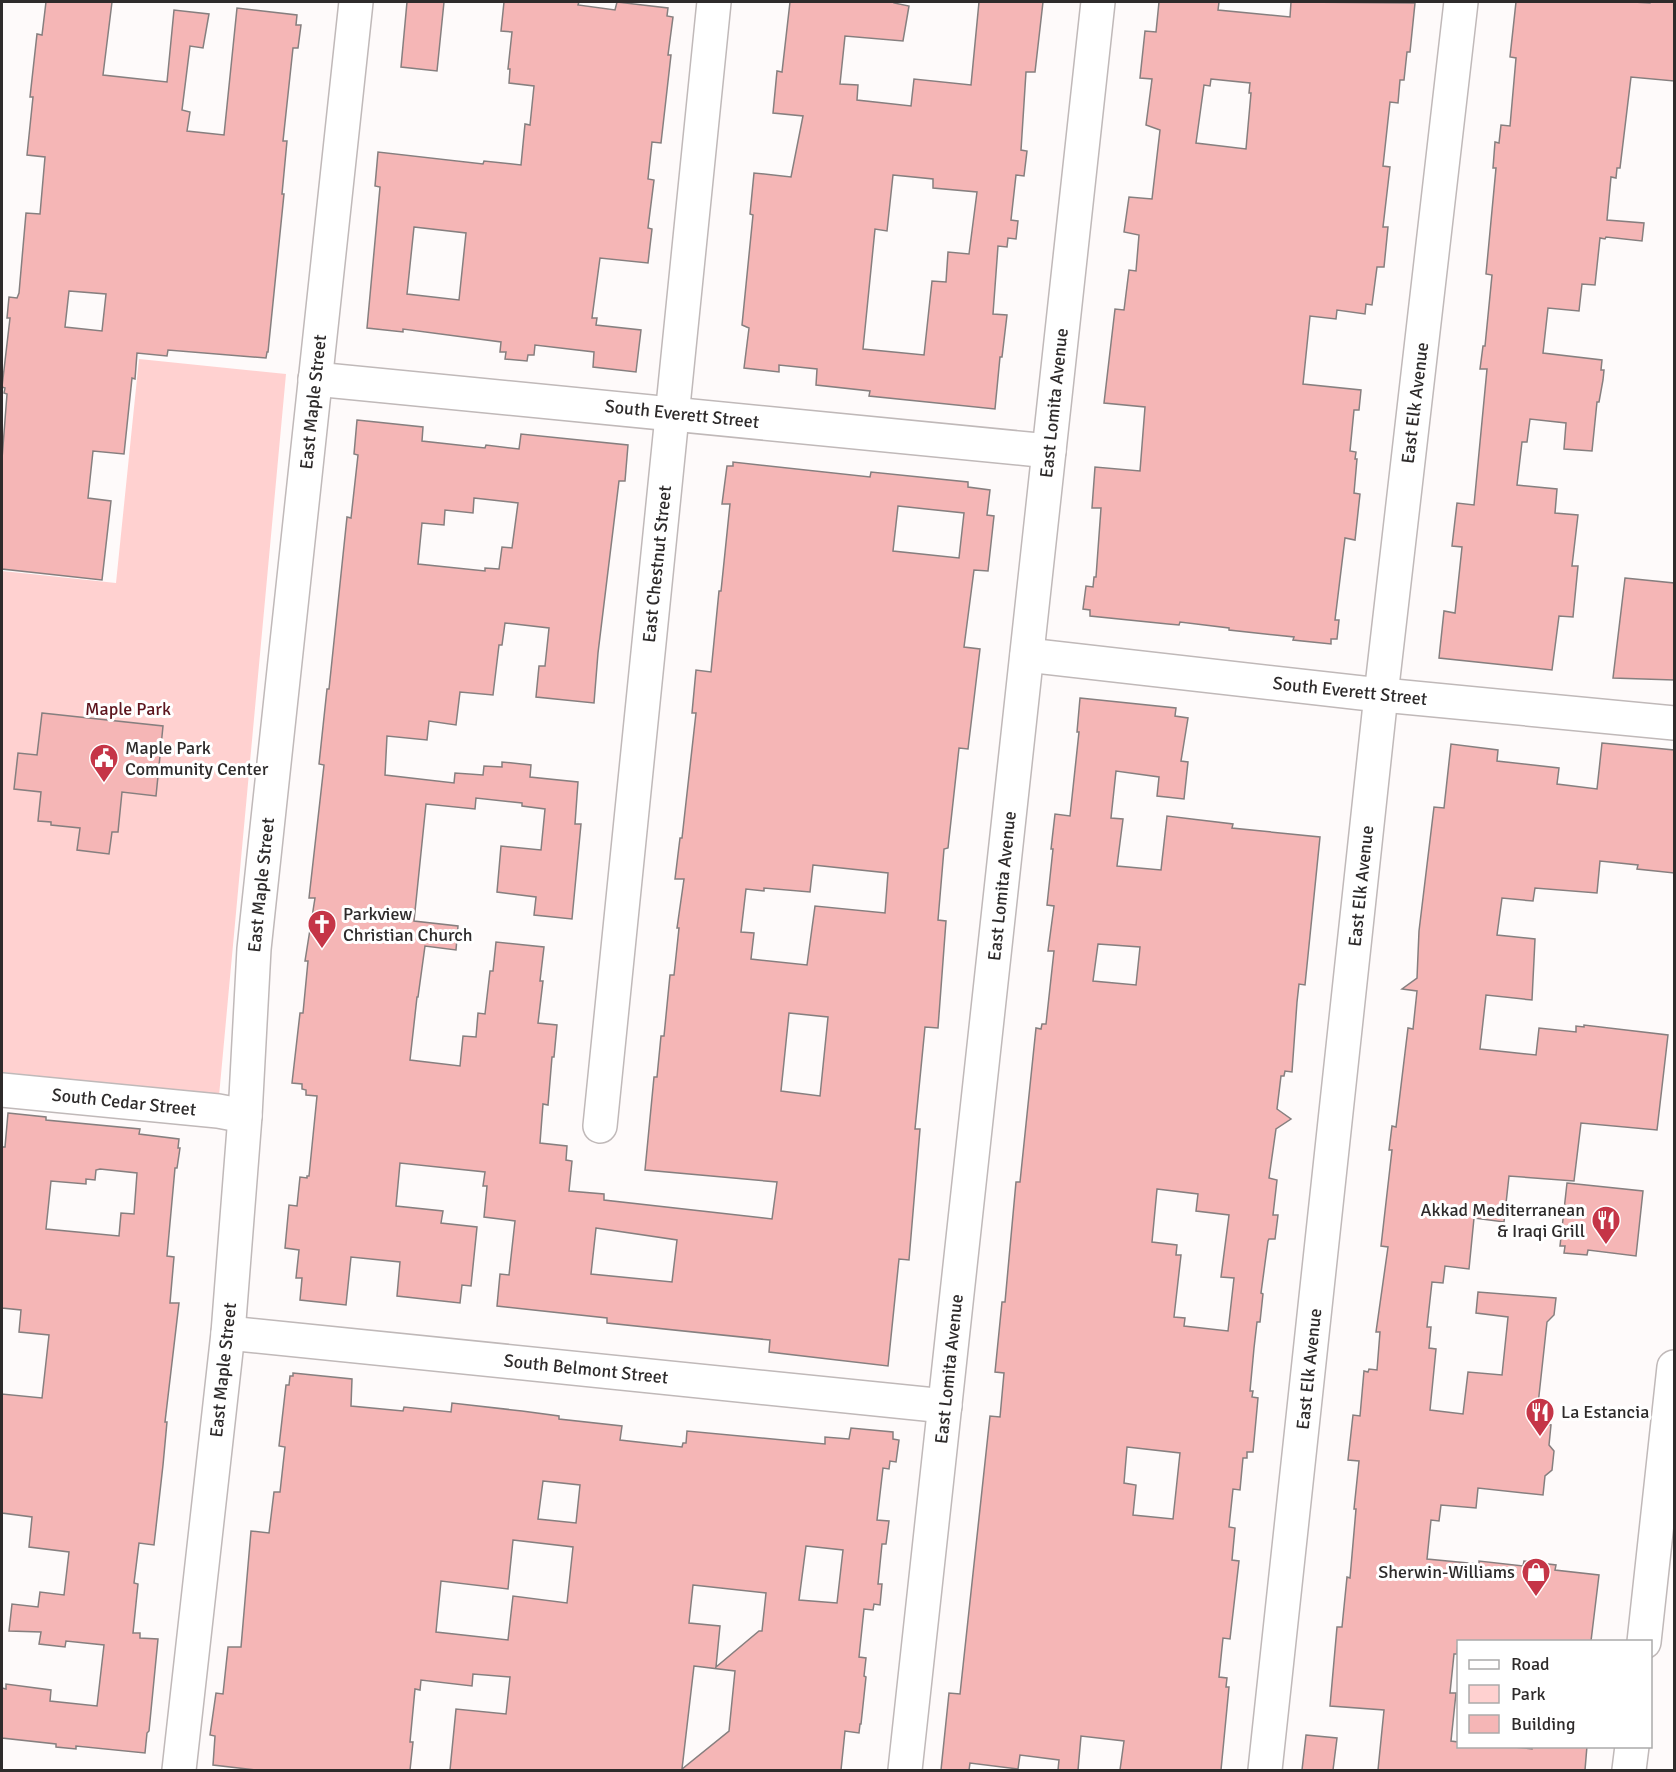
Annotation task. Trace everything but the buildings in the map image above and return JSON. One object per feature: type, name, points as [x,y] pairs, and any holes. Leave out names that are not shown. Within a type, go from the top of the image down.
[{"type":"street","name":"East Maple Street","points":[[179,1770],[228,1333],[245,1116],[254,949],[356,2]]},
{"type":"street","name":"East Chestnut Street","points":[[600,1126],[714,2]]},
{"type":"street","name":"East Lomita Avenue","points":[[905,1770],[1098,2]]},
{"type":"street","name":"East Elk Avenue","points":[[1265,1770],[1381,695],[1461,2]]},
{"type":"street","name":"South Everett Street","points":[[315,379],[672,412],[1049,451]]},
{"type":"street","name":"South Everett Street","points":[[1027,654],[1381,695],[1674,723]]},
{"type":"street","name":"South Cedar Street","points":[[2,1090],[245,1116]]},
{"type":"street","name":"South Belmont Street","points":[[228,1333],[945,1406]]},
{"type":"street","points":[[1644,1640],[1674,1367]]},
{"type":"street","points":[[1629,1770],[1632,1748]]},
{"type":"green space","name":"Maple Park","points":[[139,359],[286,374],[219,1096],[2,1072],[2,571],[116,583]]},
{"type":"place","name":"Maple Park Community Center","points":[[104,784]]},
{"type":"place","name":"Parkview Christian Church","points":[[322,950]]},
{"type":"place","name":"Akkad Mediterranean & Iraqi Grill","points":[[1606,1246]]},
{"type":"place","name":"La Estancia","points":[[1540,1438]]},
{"type":"place","name":"Sherwin-Williams","points":[[1536,1598]]}]
